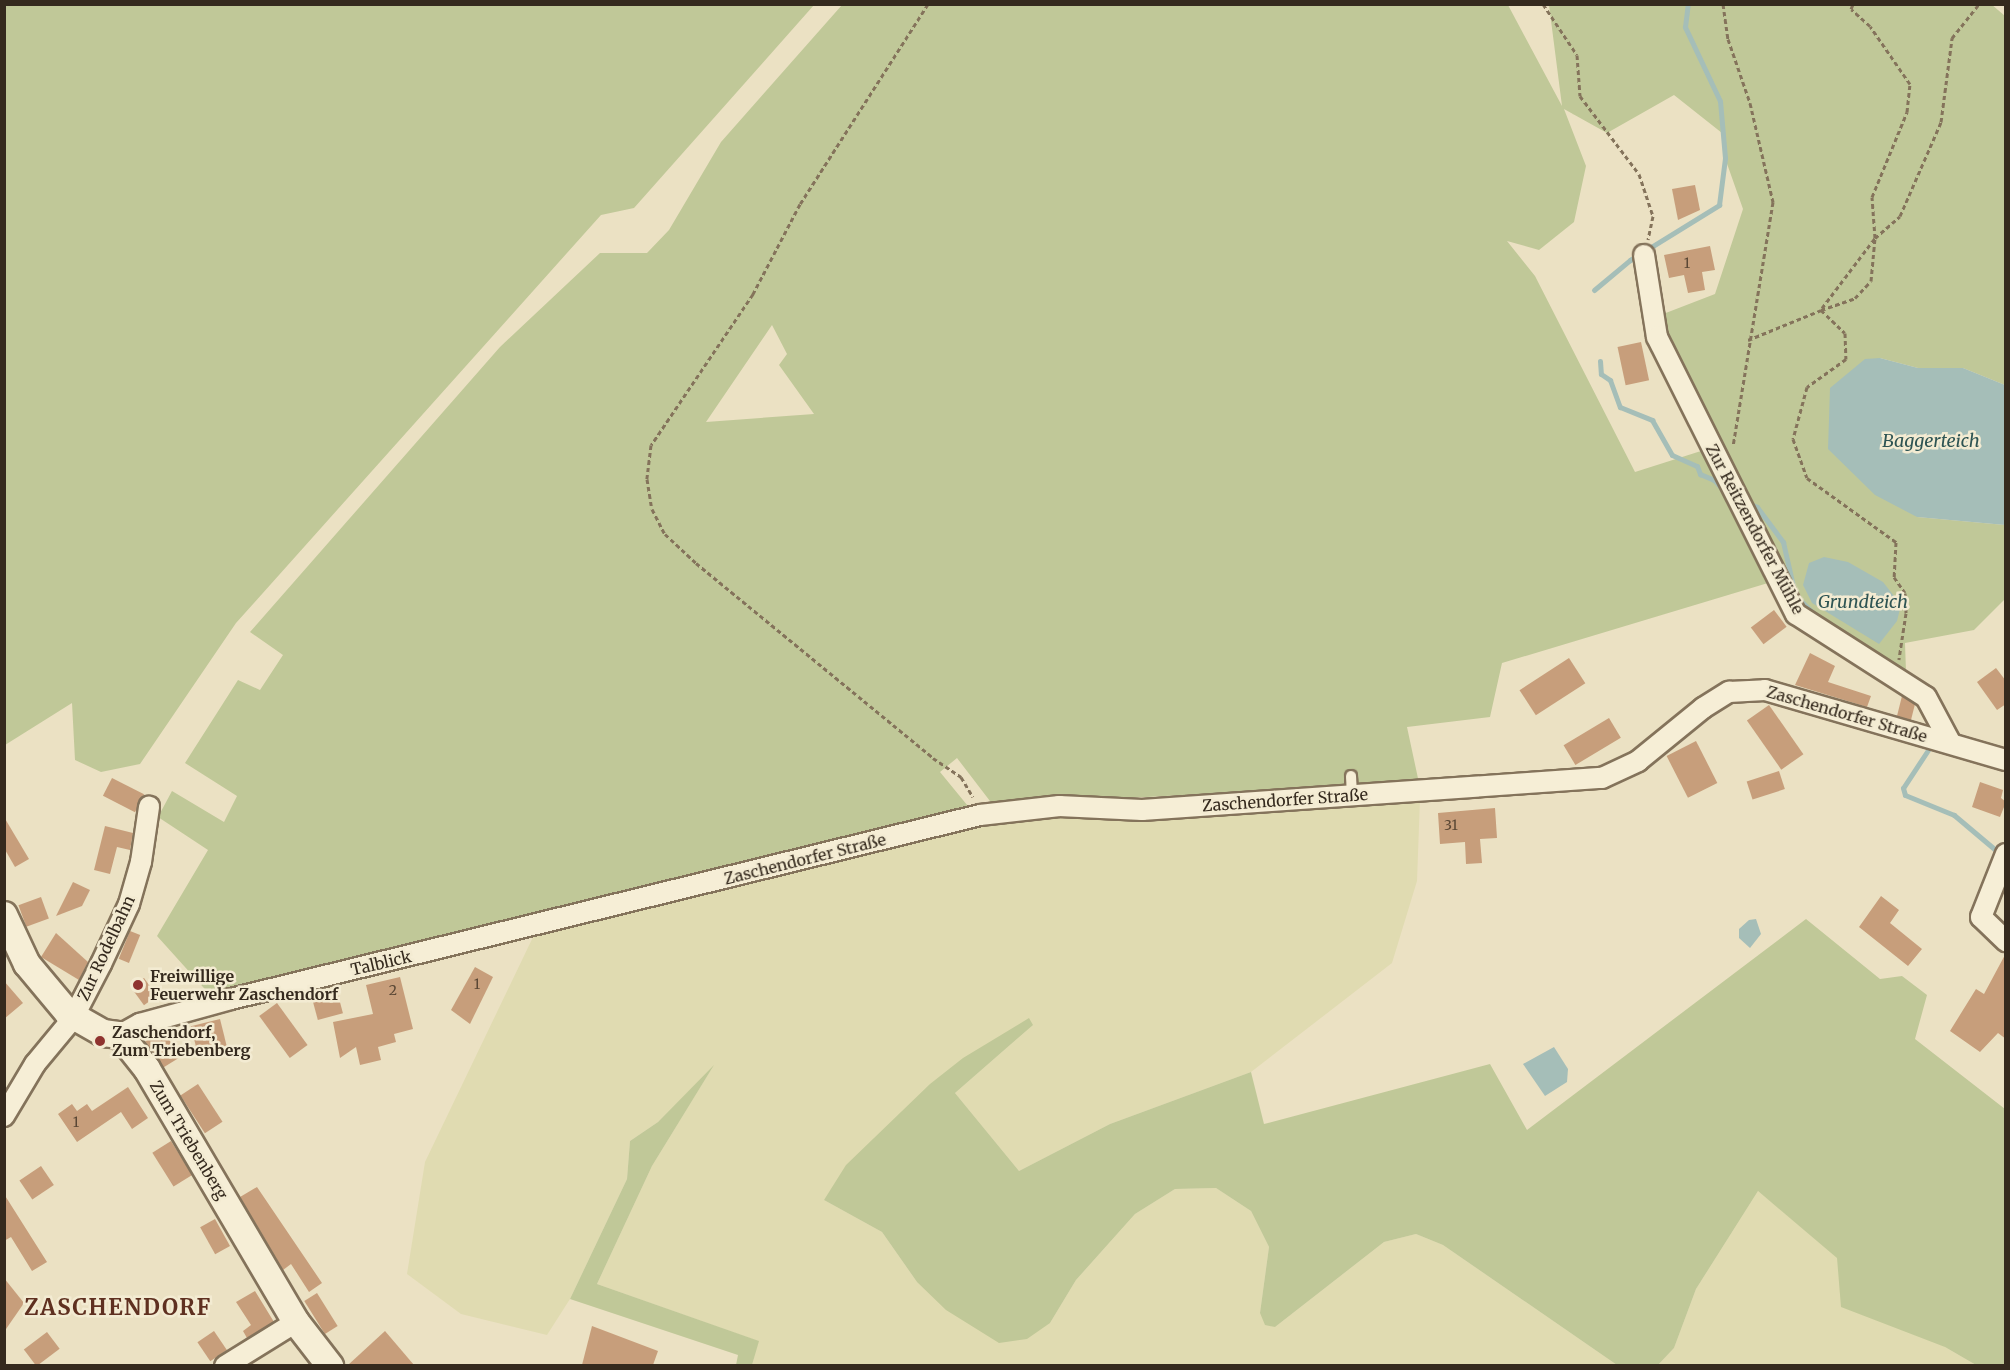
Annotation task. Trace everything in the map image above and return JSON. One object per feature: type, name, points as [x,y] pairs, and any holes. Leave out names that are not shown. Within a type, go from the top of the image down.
[{"type":"street","name":"Zur Reitzendorfer Mühle","points":[[1645,250],[1657,337],[1796,614],[1926,697],[1949,740]]},
{"type":"street","name":"Zaschendorfer Straße","points":[[541,926],[980,815],[1059,806],[1142,810],[1351,785],[1602,778],[1638,761],[1703,708],[1729,692],[1765,690],[1916,737],[1949,740],[2006,760]]},
{"type":"street","name":"Zur Rodelbahn","points":[[4,1116],[35,1064],[73,1018],[129,904],[141,862],[149,807]]},
{"type":"street","points":[[2006,854],[1981,917],[2006,941]]},
{"type":"street","points":[[4,915],[27,964],[73,1018],[102,1033],[120,1035]]},
{"type":"street","name":"Talblick","points":[[120,1035],[140,1024],[231,999],[541,926]]},
{"type":"street","name":"Zum Triebenberg","points":[[120,1035],[147,1069],[296,1322],[330,1365]]},
{"type":"street","points":[[225,1365],[296,1322]]},
{"type":"path","points":[[928,4],[800,204],[753,294],[651,445],[647,479],[652,509],[665,534],[756,615],[961,777],[980,815]]},
{"type":"path","points":[[1543,4],[1577,56],[1580,96],[1639,174],[1653,216],[1645,250]]},
{"type":"path","points":[[1723,4],[1728,39],[1750,103],[1773,202],[1748,340],[1730,486]]},
{"type":"path","points":[[1748,340],[1855,298],[1871,281],[1875,238],[1872,197],[1907,111],[1910,84],[1870,26],[1851,9],[1853,4]]},
{"type":"path","points":[[1821,310],[1875,238],[1900,216],[1941,122],[1952,38],[1979,4]]},
{"type":"path","points":[[1821,310],[1845,333],[1846,359],[1807,387],[1793,439],[1807,478],[1896,542],[1894,577],[1905,593],[1906,613],[1897,679]]},
{"type":"shaded area","points":[[1420,799],[1417,881],[1392,963],[1251,1072],[1110,1124],[1019,1171],[955,1093],[1033,1025],[824,1200],[882,1232],[917,1282],[1050,1323],[1076,1280],[1135,1214],[1175,1189],[1216,1188],[1251,1211],[1269,1247],[1260,1313],[1275,1327],[1384,1242],[1416,1234],[1443,1245],[1617,1365],[752,1365],[758,1341],[597,1284],[652,1166],[712,1068],[658,1122],[630,1141],[627,1179],[570,1299],[547,1335],[461,1314],[407,1274],[425,1162],[534,935],[963,828],[1052,817]]},
{"type":"shaded area","points":[[1758,1191],[1945,1347],[1976,1365],[1657,1366],[1674,1348],[1696,1289]]},
{"type":"green space","points":[[5,4],[814,5],[634,208],[601,215],[236,623],[140,764],[101,772],[75,760],[72,703],[5,745]]},
{"type":"green space","points":[[1991,4],[2005,16],[2005,385],[1963,368],[1918,368],[1880,358],[1917,517],[2005,525],[2005,599],[1974,630],[1905,643],[1906,671],[1877,659],[1802,611],[1695,414],[1658,316],[1715,294],[1743,209],[1725,158],[1722,133],[1674,95],[1607,133],[1564,109],[1586,166],[1574,222],[1539,250],[1507,241],[1535,276],[1635,472],[1701,451],[1768,583],[1502,663],[1490,717],[1407,727],[1419,783],[993,805],[957,758],[940,772],[972,811],[212,997],[157,936],[208,850],[158,817],[172,791],[224,822],[237,796],[185,763],[238,680],[260,690],[283,655],[250,632],[500,347],[600,253],[647,253],[669,230],[721,142],[842,5],[1508,5],[1562,106],[1549,5]],"holes":[[[772,325],[787,354],[779,365],[814,414],[706,422]]]},
{"type":"green space","points":[[1806,919],[1880,979],[1902,976],[1927,995],[1915,1039],[2005,1109],[2005,1365],[1976,1365],[1945,1347],[1841,1307],[1837,1258],[1758,1191],[1696,1289],[1674,1348],[1657,1366],[1617,1365],[1443,1245],[1416,1234],[1384,1242],[1275,1327],[1265,1325],[1260,1313],[1269,1247],[1251,1211],[1216,1188],[1175,1189],[1135,1214],[1076,1280],[1050,1323],[1027,1339],[999,1343],[946,1310],[917,1282],[882,1232],[824,1200],[846,1165],[930,1084],[963,1058],[1029,1018],[1033,1025],[955,1093],[1019,1171],[1110,1124],[1251,1072],[1264,1124],[1490,1064],[1527,1130]]},
{"type":"green space","points":[[714,1065],[652,1166],[597,1284],[759,1341],[752,1365],[736,1365],[738,1355],[570,1299],[627,1179],[630,1141],[658,1122]]},
{"type":"water","name":"Baggerteich","points":[[1880,358],[1918,368],[1963,368],[2005,385],[2005,525],[1917,517],[1875,495],[1828,449],[1830,388],[1865,359]]},
{"type":"water","name":"Grundteich","points":[[1824,557],[1848,562],[1883,582],[1901,605],[1897,621],[1879,644],[1812,603],[1803,585],[1809,563]]},
{"type":"water","points":[[1756,919],[1761,934],[1750,948],[1739,938],[1739,929],[1749,920]]},
{"type":"water","points":[[1554,1047],[1568,1069],[1567,1082],[1545,1096],[1523,1064]]},
{"type":"building","points":[[1695,185],[1700,210],[1678,220],[1672,189]]},
{"type":"building","points":[[1710,246],[1715,270],[1702,272],[1705,290],[1688,293],[1684,275],[1669,278],[1664,255]]},
{"type":"building","points":[[1641,342],[1649,380],[1626,385],[1618,347]]},
{"type":"building","points":[[1774,610],[1787,627],[1763,644],[1751,627]]},
{"type":"building","points":[[1810,653],[1835,666],[1828,682],[1871,696],[1867,707],[1795,685]]},
{"type":"building","points":[[1569,658],[1585,683],[1536,715],[1520,690]]},
{"type":"building","points":[[1996,668],[2006,681],[2006,704],[1997,710],[1977,682]]},
{"type":"building","points":[[1902,696],[1915,704],[1911,720],[1897,716]]},
{"type":"building","points":[[1769,705],[1803,754],[1781,770],[1747,720]]},
{"type":"building","points":[[1609,718],[1621,738],[1575,765],[1564,745]]},
{"type":"building","points":[[1696,741],[1717,783],[1688,798],[1667,756]]},
{"type":"building","points":[[1779,771],[1785,789],[1753,800],[1747,782]]},
{"type":"building","points":[[112,778],[144,794],[135,812],[103,796]]},
{"type":"building","points":[[1980,782],[2003,790],[2001,798],[2006,802],[2000,817],[1972,807]]},
{"type":"building","points":[[1495,808],[1497,838],[1480,839],[1482,863],[1466,864],[1465,842],[1440,844],[1438,813]]},
{"type":"building","points":[[4,817],[29,859],[15,867],[4,848]]},
{"type":"building","points":[[105,826],[133,833],[130,850],[117,847],[110,874],[94,870]]},
{"type":"building","points":[[73,882],[90,890],[82,906],[56,916]]},
{"type":"building","points":[[1881,896],[1899,910],[1890,923],[1922,949],[1908,966],[1859,927]]},
{"type":"building","points":[[41,897],[49,919],[26,927],[18,905]]},
{"type":"building","points":[[130,931],[140,935],[129,963],[119,959]]},
{"type":"building","points":[[56,933],[88,962],[79,980],[41,957]]},
{"type":"building","points":[[2006,953],[2006,1039],[1998,1033],[1980,1052],[1950,1031],[1976,989],[1984,994]]},
{"type":"building","points":[[475,967],[493,977],[470,1024],[451,1010]]},
{"type":"building","points":[[400,977],[413,1029],[394,1034],[396,1042],[378,1047],[381,1060],[360,1065],[356,1047],[340,1058],[333,1022],[373,1014],[366,985]]},
{"type":"building","points":[[144,978],[157,996],[144,1005],[131,987]]},
{"type":"building","points":[[4,981],[23,1003],[4,1019]]},
{"type":"building","points":[[337,991],[343,1013],[318,1020],[312,998]]},
{"type":"building","points":[[277,1003],[308,1045],[290,1058],[259,1016]]},
{"type":"building","points":[[220,1019],[227,1047],[198,1054],[191,1026]]},
{"type":"building","points":[[163,1030],[180,1057],[162,1068],[145,1041]]},
{"type":"building","points":[[198,1084],[223,1122],[205,1133],[180,1095]]},
{"type":"building","points":[[128,1087],[148,1118],[132,1129],[121,1112],[77,1142],[58,1114],[72,1104],[77,1111],[87,1104],[92,1111]]},
{"type":"building","points":[[171,1141],[192,1175],[174,1187],[152,1153]]},
{"type":"building","points":[[41,1166],[54,1185],[32,1200],[19,1181]]},
{"type":"building","points":[[257,1187],[322,1283],[309,1292],[291,1264],[283,1270],[240,1197]]},
{"type":"building","points":[[4,1194],[47,1262],[32,1271],[11,1237],[4,1241]]},
{"type":"building","points":[[215,1219],[230,1246],[215,1254],[200,1227]]},
{"type":"building","points":[[4,1278],[24,1303],[4,1332]]},
{"type":"building","points":[[255,1291],[274,1322],[247,1338],[243,1331],[251,1325],[236,1302]]},
{"type":"building","points":[[317,1293],[338,1326],[325,1334],[304,1301]]},
{"type":"building","points":[[592,1326],[658,1351],[653,1365],[582,1365]]},
{"type":"building","points":[[214,1331],[227,1350],[210,1361],[197,1342]]},
{"type":"building","points":[[385,1331],[414,1365],[348,1365]]},
{"type":"building","points":[[47,1332],[60,1349],[37,1366],[24,1349]]},
{"type":"waterway","points":[[1594,290],[1630,260],[1719,205],[1725,158],[1720,101],[1685,27],[1688,4]]},
{"type":"waterway","points":[[1600,361],[1601,374],[1610,380],[1620,407],[1652,420],[1672,455],[1697,466],[1700,474],[1714,480],[1728,495]]},
{"type":"waterway","points":[[1748,503],[1757,507],[1783,542],[1795,595],[1814,614],[1879,657]]},
{"type":"waterway","points":[[1928,750],[1903,788],[1905,795],[1954,815],[1998,852]]},
{"type":"place","name":"Freiwillige Feuerwehr Zaschendorf","points":[[138,985]]},
{"type":"place","name":"Zaschendorf, Zum Triebenberg","points":[[100,1041]]},
{"type":"district","name":"ZASCHENDORF","points":[[118,1308]]}]
